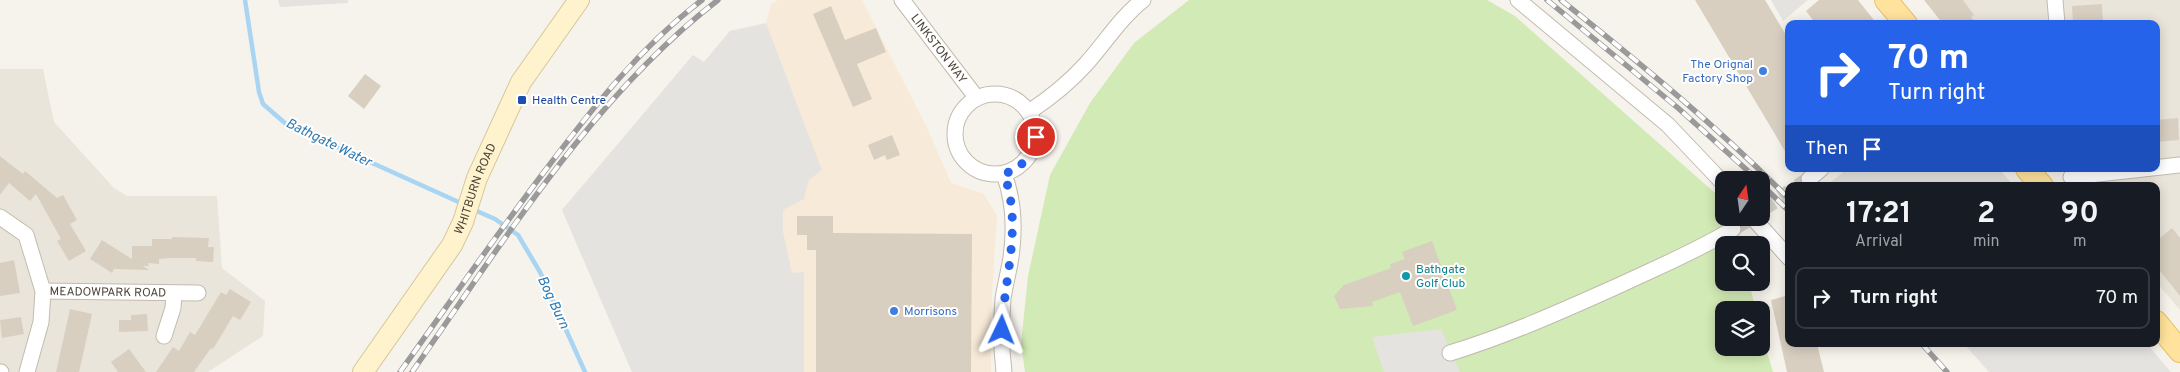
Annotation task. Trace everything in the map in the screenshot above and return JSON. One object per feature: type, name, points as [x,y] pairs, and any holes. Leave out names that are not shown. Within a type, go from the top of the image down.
[{"type":"main road","name":"WHITBURN ROAD","points":[[363,372],[452,246],[463,222],[475,184],[521,82],[579,0]]},
{"type":"main road","points":[[1886,0],[1903,20]]},
{"type":"main road","points":[[2030,172],[2038,182]]},
{"type":"main road","points":[[2160,327],[2180,351]]},
{"type":"street","name":"LINKSTON WAY","points":[[902,0],[976,97]]},
{"type":"street","points":[[1029,112],[1056,94],[1070,81],[1130,10],[1143,0]]},
{"type":"street","points":[[1518,0],[1668,125],[1715,175]]},
{"type":"street","points":[[2055,0],[2057,20]]},
{"type":"street","points":[[999,94],[1011,97],[1021,103],[1029,112],[1035,130],[1033,150],[1026,161],[1016,170],[1004,174],[990,175],[977,171],[966,163],[958,151],[955,140],[955,128],[959,116],[976,97],[999,94]]},
{"type":"street","points":[[2160,167],[2180,165]]},
{"type":"street","points":[[1809,179],[1817,172]]},
{"type":"street","points":[[2068,177],[2115,172]]},
{"type":"street","points":[[1004,174],[1010,192],[1014,228],[1003,299],[1004,372]]},
{"type":"street","name":"MEADOWPARK ROAD","points":[[0,217],[26,235],[43,291],[41,322],[27,372]]},
{"type":"street","points":[[1760,226],[1785,254]]},
{"type":"street","points":[[1450,353],[1495,339],[1572,307],[1707,245],[1733,229]]},
{"type":"street","name":"MEADOWPARK ROAD","points":[[43,291],[198,293]]},
{"type":"street","name":"MEADOWPARK ROAD","points":[[164,336],[173,308],[174,294]]},
{"type":"shaded area","points":[[278,0],[348,0],[348,3],[280,7]]},
{"type":"shaded area","points":[[778,0],[862,0],[927,128],[951,183],[984,194],[997,216],[991,311],[991,372],[632,372],[562,210],[693,55],[704,62],[730,31],[766,23],[771,4]]},
{"type":"shaded area","points":[[1771,0],[1808,0],[1783,21]]},
{"type":"shaded area","points":[[1925,0],[2180,0],[2180,310],[2160,287],[2160,182],[2074,182],[2065,172],[2160,172],[2160,20],[1942,20]]},
{"type":"shaded area","points":[[766,23],[822,170],[809,180],[804,199],[783,210],[783,232],[792,273],[804,272],[804,372],[632,372],[562,210],[693,55],[704,62],[730,31]]},
{"type":"shaded area","points":[[0,69],[43,69],[54,122],[114,188],[127,196],[217,196],[222,268],[265,301],[263,336],[208,372],[0,372]]},
{"type":"shaded area","points":[[1843,172],[2002,172],[2010,182],[1831,182]]},
{"type":"shaded area","points":[[1441,329],[1460,372],[1384,372],[1372,337]]},
{"type":"shaded area","points":[[1967,347],[2150,347],[2171,372],[1989,372]]},
{"type":"green space","points":[[1189,0],[1487,0],[1515,16],[1715,193],[1715,226],[1734,226],[1737,236],[1715,236],[1715,291],[1751,291],[1754,301],[1715,301],[1715,356],[1768,356],[1773,372],[1025,372],[1021,344],[1028,276],[1050,175],[1090,103],[1134,43]]},
{"type":"building","name":"The Orignal Factory Shop","points":[[1695,0],[1765,0],[1785,33],[1785,151]]},
{"type":"building","points":[[1819,0],[1858,0],[1874,20],[1813,20],[1806,11]]},
{"type":"building","points":[[1924,0],[1963,0],[1974,15],[1971,17],[1973,20],[1940,20]]},
{"type":"building","points":[[2102,4],[2103,20],[2073,20],[2072,6]]},
{"type":"building","points":[[831,6],[845,40],[876,28],[886,52],[857,64],[872,99],[853,107],[813,14]]},
{"type":"building","points":[[365,74],[381,86],[364,109],[348,96]]},
{"type":"building","points":[[2178,118],[2179,140],[2160,142],[2160,120]]},
{"type":"building","points":[[892,135],[900,155],[887,160],[885,155],[874,160],[868,145]]},
{"type":"building","points":[[0,156],[23,174],[25,171],[57,198],[63,195],[77,220],[70,224],[86,251],[69,261],[57,241],[61,239],[36,194],[30,201],[9,183],[0,195]]},
{"type":"building","name":"Morrisons","points":[[797,216],[833,216],[833,233],[972,234],[971,372],[816,372],[816,250],[807,250],[807,235],[797,235]]},
{"type":"building","points":[[2172,228],[2180,238],[2180,296],[2160,271],[2160,238]]},
{"type":"building","points":[[172,237],[209,238],[208,247],[214,247],[213,262],[196,261],[196,258],[159,259],[159,264],[148,263],[149,266],[143,266],[149,270],[114,269],[112,273],[90,259],[102,240],[132,259],[132,246],[152,246],[152,239],[172,239]]},
{"type":"building","name":"Bathgate Golf Club","points":[[1432,241],[1457,310],[1413,326],[1400,292],[1372,302],[1373,306],[1340,309],[1334,296],[1344,285],[1391,268],[1390,264],[1405,259],[1402,252]]},
{"type":"building","points":[[14,260],[20,293],[0,296],[0,263]]},
{"type":"building","points":[[230,289],[251,302],[240,320],[233,316],[213,349],[211,348],[194,372],[156,372],[173,347],[179,351],[190,332],[195,335],[221,292],[226,295]]},
{"type":"building","points":[[1785,296],[1785,347],[1818,347],[1824,372],[1787,372],[1771,300]]},
{"type":"building","points":[[70,309],[92,314],[79,372],[56,372]]},
{"type":"building","points":[[147,314],[148,331],[119,332],[119,320],[131,320],[131,315]]},
{"type":"building","points":[[21,317],[24,334],[2,338],[0,320]]},
{"type":"building","points":[[129,349],[146,372],[118,372],[111,362]]},
{"type":"waterway","name":"Bathgate Water","points":[[245,0],[259,92],[263,104],[286,124],[463,204]]},
{"type":"waterway","name":"Bog Burn","points":[[472,209],[495,219],[518,235],[540,272],[585,372]]},
{"type":"tunnel","points":[[1804,182],[1809,179]]},
{"type":"tunnel","points":[[1770,204],[1785,195]]},
{"type":"tunnel","points":[[1733,229],[1738,226]]},
{"type":"railway","points":[[400,372],[525,197],[598,103],[657,38],[702,0]]},
{"type":"railway","points":[[412,372],[515,223],[590,126],[630,81],[673,38],[718,0]]},
{"type":"railway","points":[[1547,0],[1678,108],[1748,171]]},
{"type":"railway","points":[[1561,0],[1678,96],[1735,146],[1785,195]]},
{"type":"railway","points":[[1770,193],[1785,207]]},
{"type":"railway","points":[[1925,347],[1947,372]]},
{"type":"place","name":"The Orignal Factory Shop","points":[[1763,71]]},
{"type":"place","name":"Health Centre","points":[[522,100]]},
{"type":"place","name":"Bathgate Golf Club","points":[[1406,276]]},
{"type":"place","name":"Morrisons","points":[[894,311]]},
{"type":"route","points":[[1002,330],[1003,299],[1014,228],[1010,192],[1004,174],[1016,170],[1026,161],[1033,150],[1036,137]]}]
